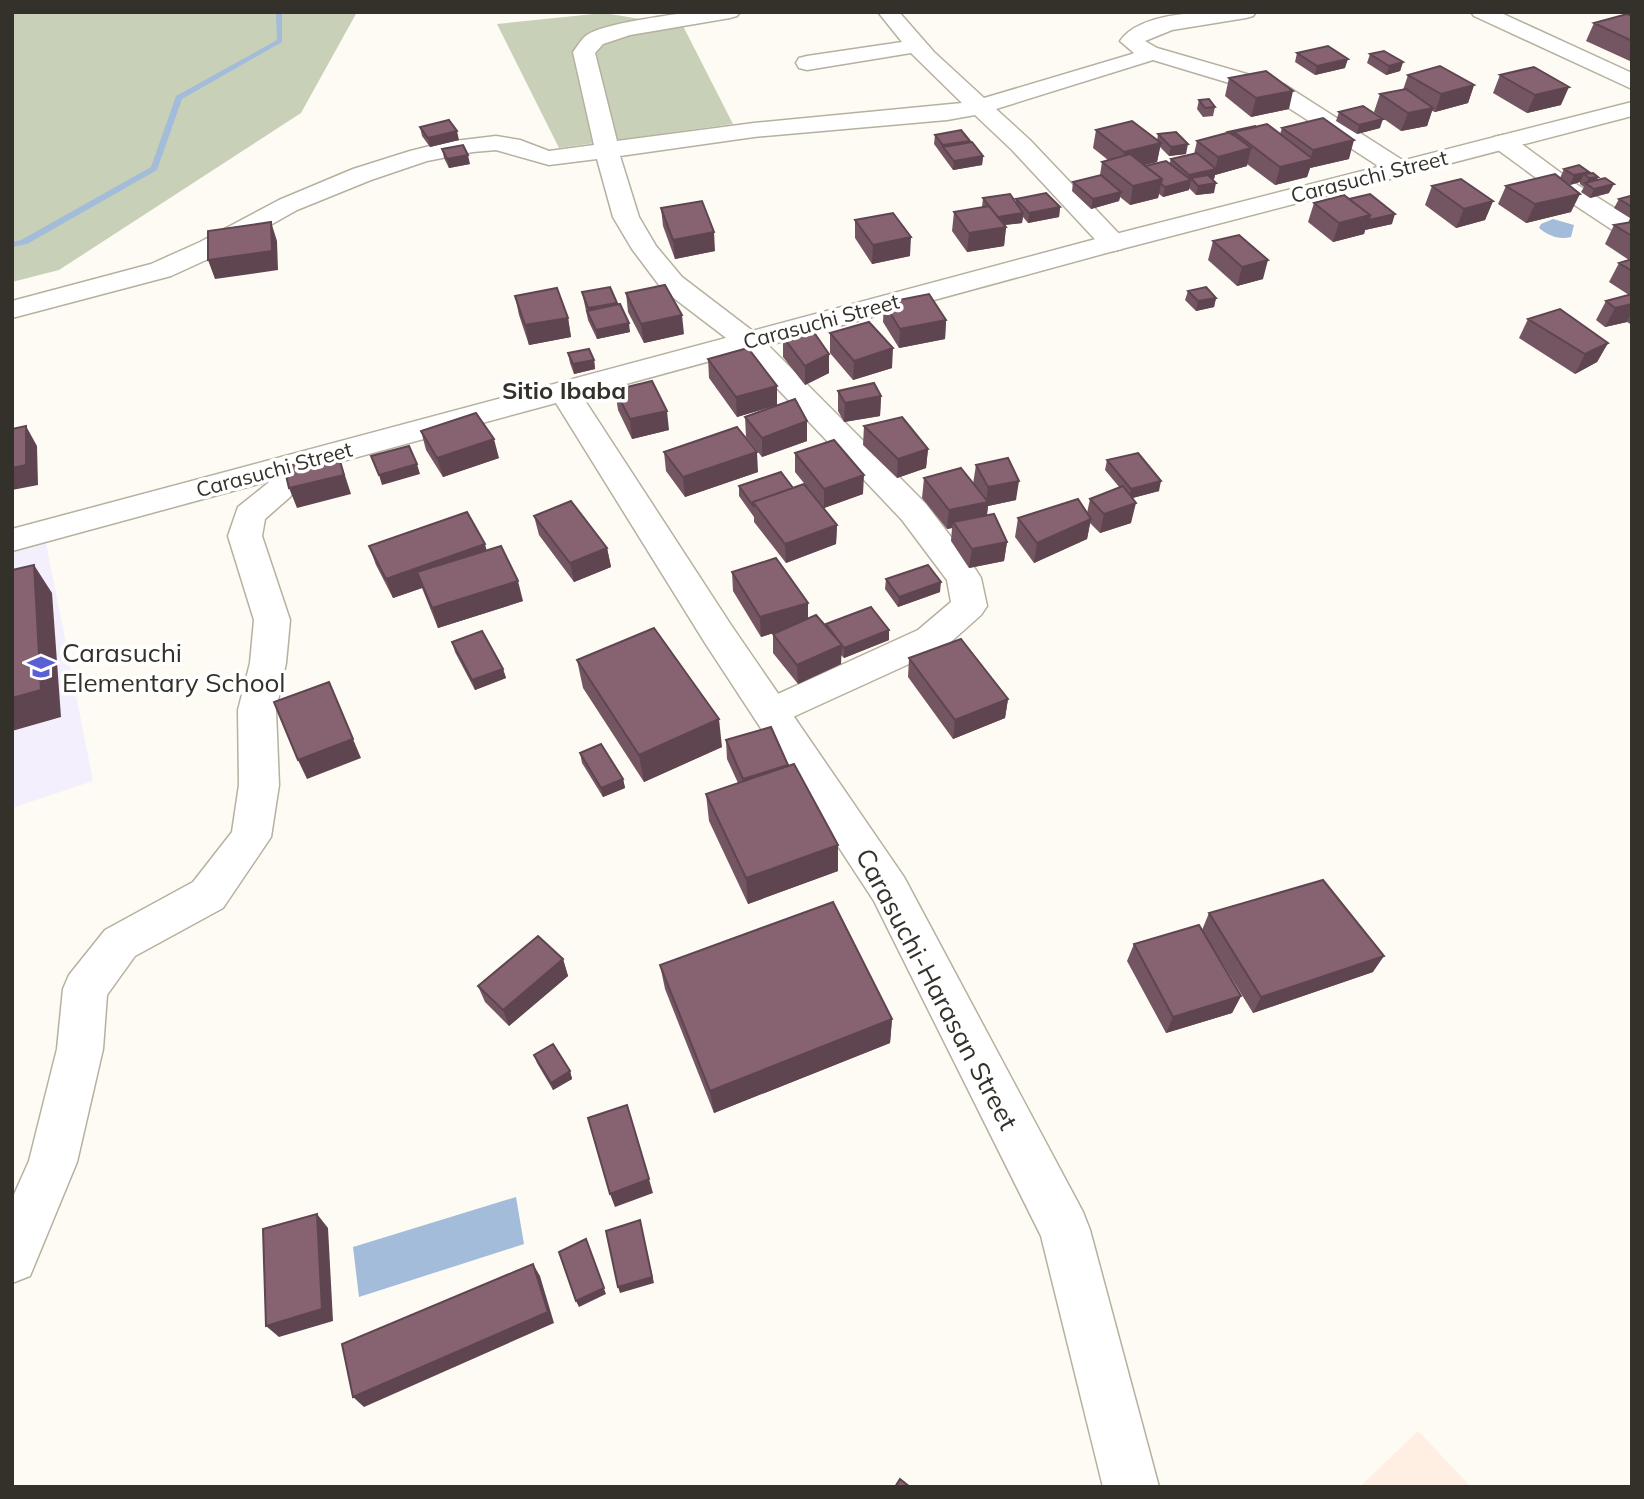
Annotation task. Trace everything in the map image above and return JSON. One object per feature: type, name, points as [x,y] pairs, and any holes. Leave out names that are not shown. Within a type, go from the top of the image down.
[{"type":"street","points":[[730,12],[627,29],[595,39],[584,52],[605,151],[626,217],[645,248],[672,283],[748,341],[914,512],[964,578],[969,606],[931,639],[771,713]]},
{"type":"street","points":[[888,12],[916,46],[1021,145],[1113,243]]},
{"type":"street","points":[[1246,12],[1197,19],[1138,33],[1131,41],[1149,53],[1277,90],[1398,168]]},
{"type":"street","points":[[1481,12],[1632,82]]},
{"type":"street","points":[[807,63],[916,46]]},
{"type":"street","points":[[12,310],[161,270],[289,205],[384,167],[446,149],[494,143],[519,145],[531,157],[549,158],[754,130],[947,113],[980,107],[1149,53]]},
{"type":"street","name":"Carasuchi Street","points":[[12,540],[1113,243],[1632,109]]},
{"type":"street","points":[[1503,142],[1567,189],[1632,231]]},
{"type":"street","name":"Carasuchi-Harasan Street","points":[[564,391],[718,634],[889,889],[1065,1230],[1131,1487]]},
{"type":"street","points":[[12,1258],[53,1162],[80,1049],[85,989],[120,943],[208,895],[251,837],[259,785],[257,710],[268,663],[272,620],[245,536],[250,515],[279,490],[299,463]]},
{"type":"shaded area","name":"Carasuchi Elementary School","points":[[46,543],[93,781],[12,808],[12,552]]},
{"type":"shaded area","points":[[1418,1431],[1471,1487],[1360,1487]]},
{"type":"green space","points":[[12,12],[357,12],[301,113],[59,270],[12,282]]},
{"type":"green space","points":[[604,13],[683,26],[733,124],[559,148],[497,24]]},
{"type":"water","points":[[1553,219],[1574,225],[1571,237],[1554,237],[1539,228],[1541,224]]},
{"type":"water","points":[[516,1197],[524,1244],[359,1297],[353,1247]]},
{"type":"building","points":[[1627,14],[1632,16],[1632,41],[1594,23]]},
{"type":"building","points":[[1328,46],[1348,59],[1317,66],[1297,53]]},
{"type":"building","points":[[1384,51],[1403,62],[1389,66],[1370,54]]},
{"type":"building","points":[[1440,66],[1474,85],[1441,94],[1408,75]]},
{"type":"building","points":[[1534,67],[1569,87],[1535,95],[1500,75]]},
{"type":"building","points":[[1266,71],[1293,91],[1256,98],[1229,78]]},
{"type":"building","points":[[1406,89],[1433,108],[1408,113],[1380,94]]},
{"type":"building","points":[[1209,99],[1215,107],[1205,108],[1199,100]]},
{"type":"building","points":[[1363,106],[1383,119],[1359,125],[1339,112]]},
{"type":"building","points":[[1323,118],[1354,140],[1313,150],[1282,128]]},
{"type":"building","points":[[449,120],[457,131],[428,138],[420,127]]},
{"type":"building","points":[[1132,121],[1161,143],[1124,152],[1096,130]]},
{"type":"building","points":[[1267,124],[1313,159],[1280,167],[1234,132]]},
{"type":"building","points":[[1255,126],[1234,132],[1233,135],[1228,132]]},
{"type":"building","points":[[961,130],[970,141],[943,145],[935,135]]},
{"type":"building","points":[[1176,132],[1188,144],[1171,147],[1158,134]]},
{"type":"building","points":[[1230,132],[1251,148],[1218,157],[1197,141]]},
{"type":"building","points":[[972,142],[983,156],[954,161],[943,147]]},
{"type":"building","points":[[463,145],[468,155],[447,159],[442,149]]},
{"type":"building","points":[[1197,153],[1216,169],[1189,175],[1171,159]]},
{"type":"building","points":[[1130,154],[1162,179],[1133,186],[1102,162]]},
{"type":"building","points":[[1166,161],[1191,180],[1165,187],[1161,184],[1162,179],[1145,166]]},
{"type":"building","points":[[1579,165],[1589,172],[1574,175],[1564,169]]},
{"type":"building","points":[[1593,173],[1598,177],[1589,178],[1584,174]]},
{"type":"building","points":[[1555,174],[1580,194],[1535,204],[1506,186]]},
{"type":"building","points":[[1101,175],[1121,192],[1093,199],[1073,182]]},
{"type":"building","points":[[1208,175],[1216,183],[1198,186],[1191,178]]},
{"type":"building","points":[[1605,178],[1614,184],[1594,189],[1585,183]]},
{"type":"building","points":[[1461,179],[1493,201],[1464,209],[1432,186]]},
{"type":"building","points":[[1046,193],[1060,207],[1029,213],[1016,199]]},
{"type":"building","points":[[1010,194],[1023,213],[998,217],[983,198]]},
{"type":"building","points":[[1370,194],[1395,214],[1369,220],[1370,215],[1349,199]]},
{"type":"building","points":[[1344,195],[1370,215],[1339,223],[1314,203]]},
{"type":"building","points":[[1630,196],[1632,207],[1619,199]]},
{"type":"building","points":[[702,201],[714,232],[673,240],[661,208]]},
{"type":"building","points":[[989,206],[1006,227],[969,233],[954,212]]},
{"type":"building","points":[[893,213],[911,237],[873,245],[855,220]]},
{"type":"building","points":[[271,222],[272,251],[208,260],[208,231]]},
{"type":"building","points":[[1632,222],[1632,236],[1614,225]]},
{"type":"building","points":[[1239,235],[1268,260],[1242,267],[1213,241]]},
{"type":"building","points":[[1632,259],[1632,271],[1619,263]]},
{"type":"building","points":[[665,285],[682,315],[641,324],[626,293]]},
{"type":"building","points":[[610,287],[617,303],[588,308],[582,292]]},
{"type":"building","points":[[1206,287],[1216,298],[1198,301],[1188,291]]},
{"type":"building","points":[[557,288],[568,318],[525,325],[515,296]]},
{"type":"building","points":[[929,294],[946,320],[900,329],[884,303]]},
{"type":"building","points":[[1632,294],[1632,304],[1615,308],[1606,301]]},
{"type":"building","points":[[620,304],[629,323],[596,330],[587,311]]},
{"type":"building","points":[[1560,309],[1608,343],[1585,354],[1528,319]]},
{"type":"building","points":[[869,322],[893,348],[854,361],[830,333]]},
{"type":"building","points":[[813,331],[829,354],[805,366],[783,337]]},
{"type":"building","points":[[748,348],[777,386],[736,397],[708,359]]},
{"type":"building","points":[[589,349],[594,360],[573,364],[568,353]]},
{"type":"building","points":[[652,381],[667,411],[630,419],[615,390]]},
{"type":"building","points":[[874,383],[881,396],[845,403],[838,391]]},
{"type":"building","points":[[795,399],[807,421],[762,438],[745,417]]},
{"type":"building","points":[[476,413],[494,439],[437,458],[421,431]]},
{"type":"building","points":[[902,417],[928,449],[898,459],[864,426]]},
{"type":"building","points":[[26,426],[26,465],[12,468],[12,429]]},
{"type":"building","points":[[737,427],[757,452],[683,477],[664,452]]},
{"type":"building","points":[[834,440],[864,475],[824,489],[795,453]]},
{"type":"building","points":[[409,446],[417,464],[379,475],[371,456]]},
{"type":"building","points":[[1138,453],[1161,481],[1131,489],[1107,460]]},
{"type":"building","points":[[338,454],[344,475],[289,488],[284,467]]},
{"type":"building","points":[[1008,458],[1019,481],[988,487],[976,465]]},
{"type":"building","points":[[961,468],[988,502],[949,510],[924,478]]},
{"type":"building","points":[[781,472],[793,488],[753,502],[754,507],[739,486]]},
{"type":"building","points":[[804,484],[837,525],[785,544],[753,502]]},
{"type":"building","points":[[1123,486],[1136,503],[1104,514],[1090,499]]},
{"type":"building","points":[[1078,499],[1091,519],[1037,543],[1018,518]]},
{"type":"building","points":[[571,501],[607,548],[570,563],[534,516]]},
{"type":"building","points":[[467,512],[485,544],[386,579],[369,546]]},
{"type":"building","points":[[994,514],[1007,542],[972,549],[953,522]]},
{"type":"building","points":[[501,546],[518,581],[432,608],[417,572]]},
{"type":"building","points":[[776,558],[808,603],[760,617],[732,572]]},
{"type":"building","points":[[34,565],[41,690],[12,698],[12,570]]},
{"type":"building","points":[[928,565],[941,582],[899,597],[886,579]]},
{"type":"building","points":[[871,607],[889,630],[844,648],[826,624]]},
{"type":"building","points":[[816,615],[842,645],[797,665],[773,634]]},
{"type":"building","points":[[654,628],[719,719],[639,755],[577,660]]},
{"type":"building","points":[[482,631],[503,669],[472,680],[452,642]]},
{"type":"building","points":[[961,639],[1008,699],[955,720],[909,658]]},
{"type":"building","points":[[329,682],[353,739],[298,760],[274,702]]},
{"type":"building","points":[[771,727],[788,765],[743,779],[726,740]]},
{"type":"building","points":[[601,744],[623,779],[601,788],[580,753]]},
{"type":"building","points":[[794,764],[838,845],[746,878],[706,794]]},
{"type":"building","points":[[1323,880],[1384,956],[1261,997],[1209,913]]},
{"type":"building","points":[[833,902],[892,1019],[710,1091],[660,965]]},
{"type":"building","points":[[1199,925],[1241,996],[1173,1017],[1134,944]]},
{"type":"building","points":[[538,936],[563,959],[503,1010],[478,986]]},
{"type":"building","points":[[553,1044],[570,1071],[551,1083],[534,1055]]},
{"type":"building","points":[[627,1105],[649,1179],[610,1194],[588,1118]]},
{"type":"building","points":[[317,1214],[322,1309],[266,1326],[263,1229]]},
{"type":"building","points":[[640,1220],[652,1277],[618,1287],[606,1231]]},
{"type":"building","points":[[586,1239],[604,1288],[576,1301],[559,1252]]},
{"type":"building","points":[[533,1264],[548,1312],[353,1397],[342,1344]]},
{"type":"building","points":[[900,1479],[910,1487],[895,1487]]},
{"type":"waterway","points":[[12,245],[24,242],[154,168],[179,98],[280,41],[279,12]]},
{"type":"place","name":"Carasuchi Elementary School","points":[[41,667]]},
{"type":"district","name":"Sitio Ibaba","points":[[564,390]]}]
